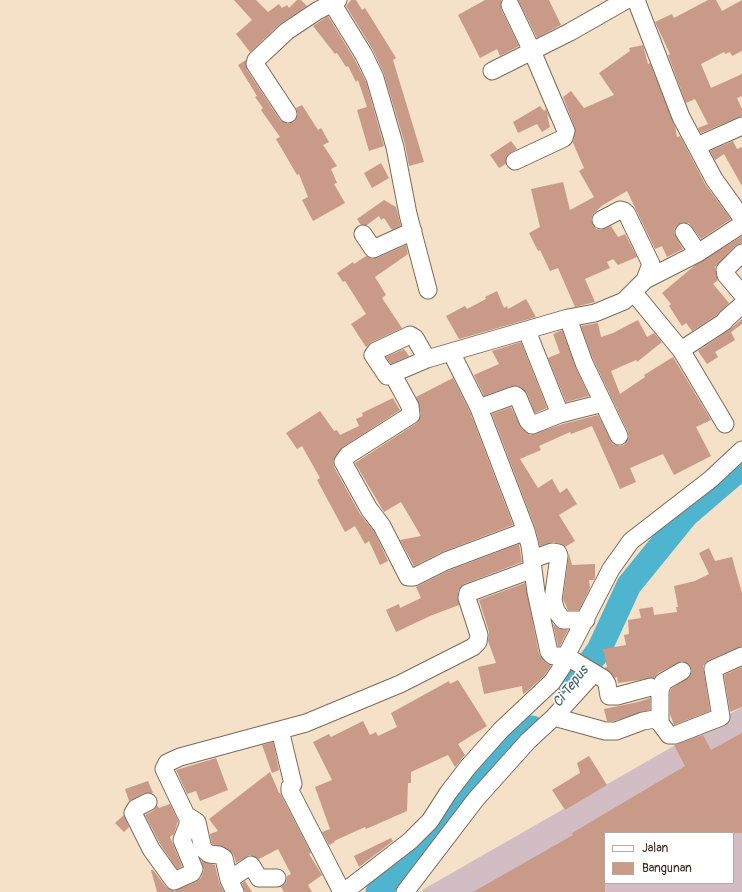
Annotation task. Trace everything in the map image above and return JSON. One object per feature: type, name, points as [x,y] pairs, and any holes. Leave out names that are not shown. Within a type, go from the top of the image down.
[{"type":"street","points":[[492,71],[570,32],[626,0]]},
{"type":"street","points":[[636,0],[681,117],[714,179],[742,218]]},
{"type":"street","points":[[288,114],[255,62],[286,31],[323,4],[364,55],[375,78],[395,147],[413,231],[428,290]]},
{"type":"street","points":[[510,5],[532,50],[566,134],[564,138],[515,161]]},
{"type":"street","points":[[697,146],[742,126]]},
{"type":"street","points":[[602,220],[620,210],[624,211],[649,260],[645,280]]},
{"type":"street","points":[[384,370],[423,352],[452,354],[568,318],[595,313],[624,301],[634,293],[645,280],[698,253],[742,224]]},
{"type":"street","points":[[363,234],[371,247],[375,249],[413,231]]},
{"type":"street","points":[[684,232],[698,253]]},
{"type":"street","points":[[742,253],[725,270],[726,275],[742,294]]},
{"type":"street","points":[[634,293],[681,350],[725,424]]},
{"type":"street","points":[[681,350],[724,322],[742,305]]},
{"type":"street","points":[[568,318],[584,363],[619,436]]},
{"type":"street","points":[[527,331],[560,414]]},
{"type":"street","points":[[423,352],[413,335],[408,335],[374,352],[373,355],[410,406],[411,415],[348,455],[343,462],[369,509],[382,526],[408,577],[414,578],[446,561],[526,532]]},
{"type":"street","points":[[452,354],[479,408],[526,532],[533,564],[536,592],[549,652],[553,656],[568,657],[606,682],[609,696],[617,696],[651,687]]},
{"type":"street","points":[[479,408],[515,395],[518,397],[528,421],[532,426],[560,414],[603,403]]},
{"type":"street","points":[[280,730],[293,784],[290,791],[343,892],[410,841],[430,821],[448,793],[468,767],[501,730],[552,682],[568,657],[611,569],[631,541],[711,479],[742,450]]},
{"type":"street","points":[[148,802],[136,808],[134,813],[151,849],[173,881],[192,873],[194,869],[182,840],[188,825],[188,818],[164,769],[167,763],[180,757],[306,723],[400,684],[473,647],[478,642],[479,635],[467,598],[468,593],[533,564],[552,552],[558,553],[560,556],[553,600],[556,612],[563,620],[586,620]]},
{"type":"street","points":[[554,717],[604,731],[616,731],[650,720],[655,720],[660,723],[667,734],[672,736],[720,719],[721,716],[713,669],[742,656]]},
{"type":"street","points":[[660,723],[660,691],[663,682],[682,671]]},
{"type":"street","points":[[405,892],[476,799],[528,742],[554,717],[592,672]]},
{"type":"street","points":[[188,818],[197,822],[205,852],[219,855],[224,858],[232,886]]},
{"type":"street","points":[[232,886],[251,865],[259,878],[277,878]]},
{"type":"shaded area","points":[[742,707],[742,892],[423,892],[422,890]]},
{"type":"building","points":[[234,0],[256,0],[268,12],[279,4],[282,8],[287,5],[289,8],[297,0],[301,0],[307,6],[280,24],[250,52],[236,34],[252,20]]},
{"type":"building","points":[[351,0],[356,0],[362,10],[365,8],[396,58],[393,60],[424,162],[409,166],[405,144],[384,74],[373,50],[346,6]]},
{"type":"building","points":[[485,0],[501,0],[501,9],[519,46],[500,56],[497,49],[480,58],[458,15]]},
{"type":"building","points":[[518,0],[549,0],[561,25],[537,38]]},
{"type":"building","points":[[708,0],[716,0],[722,11],[742,0],[742,51],[732,56],[730,52],[725,54],[724,52],[701,64],[711,88],[742,74],[742,96],[737,98],[742,109],[742,116],[701,133],[698,128],[708,124],[695,99],[686,103],[668,55],[670,54],[655,22],[672,14],[674,18]]},
{"type":"building","points":[[328,16],[355,60],[366,82],[384,146],[369,151],[357,110],[367,107],[358,80],[356,82],[348,66],[346,67],[337,53],[335,54],[313,26]]},
{"type":"building","points":[[643,45],[648,64],[650,63],[675,126],[677,137],[680,136],[705,184],[731,219],[701,239],[689,223],[679,224],[675,227],[674,233],[683,249],[667,257],[662,246],[655,249],[627,191],[603,205],[593,214],[591,220],[596,229],[601,230],[611,226],[618,237],[625,234],[637,257],[618,265],[613,259],[607,262],[610,268],[585,279],[595,302],[575,307],[558,268],[550,271],[540,250],[538,251],[529,233],[540,227],[531,189],[563,182],[570,210],[594,197],[579,171],[584,168],[573,143],[575,128],[563,97],[571,91],[584,108],[614,95],[599,73],[630,51],[629,48]]},
{"type":"building","points":[[246,60],[247,70],[280,120],[288,124],[294,122],[298,114],[296,108],[302,105],[318,130],[321,128],[329,142],[323,145],[337,166],[331,169],[337,183],[334,184],[345,203],[313,221],[302,200],[308,197],[299,174],[297,175],[276,139],[280,137],[261,110],[263,108],[255,97],[257,96],[238,65]]},
{"type":"building","points":[[540,106],[544,111],[546,109],[551,121],[547,114],[550,127],[542,132],[537,124],[518,133],[513,122]]},
{"type":"building","points":[[511,141],[517,149],[507,155],[506,164],[499,168],[490,155]]},
{"type":"building","points":[[733,141],[737,149],[742,147],[742,186],[724,154],[715,160],[710,151]]},
{"type":"building","points":[[381,163],[389,178],[372,188],[364,173]]},
{"type":"building","points":[[384,200],[396,207],[401,226],[392,230],[384,218],[381,220],[379,216],[367,225],[361,225],[357,219]]},
{"type":"building","points":[[742,236],[742,243],[735,246],[715,267],[718,280],[713,284],[729,303],[717,315],[692,331],[686,323],[682,326],[669,306],[671,304],[662,293],[694,266]]},
{"type":"building","points":[[406,245],[408,254],[375,277],[386,295],[382,298],[402,328],[372,342],[366,347],[351,324],[366,314],[345,281],[343,282],[337,273],[353,262],[354,264],[366,256],[372,259],[377,258]]},
{"type":"building","points":[[497,291],[504,308],[507,306],[508,309],[526,299],[536,317],[459,339],[446,316],[465,306],[467,309],[486,299],[485,297]]},
{"type":"building","points":[[742,319],[742,324],[731,332],[735,340],[715,352],[718,357],[707,364],[698,351],[729,330]]},
{"type":"building","points":[[638,320],[647,337],[654,333],[662,342],[637,362],[636,360],[611,371],[620,394],[645,377],[644,375],[673,357],[711,420],[696,427],[711,456],[674,475],[663,454],[630,468],[636,482],[620,489],[592,426],[571,434],[570,432],[539,446],[541,450],[520,459],[538,488],[552,479],[560,493],[567,488],[577,504],[559,515],[575,541],[565,547],[553,542],[540,546],[535,527],[492,414],[511,407],[521,428],[530,435],[563,424],[598,415],[613,444],[619,446],[624,445],[629,437],[628,432],[593,359],[581,326],[598,323],[601,337],[613,333]]},
{"type":"building","points":[[562,330],[575,366],[589,396],[566,402],[548,358],[560,353],[553,334]]},
{"type":"building","points":[[521,342],[547,408],[535,413],[527,393],[521,387],[512,386],[484,396],[474,375],[499,364],[492,351]]},
{"type":"building","points":[[404,349],[409,356],[391,364],[386,357]]},
{"type":"building","points":[[453,378],[470,412],[513,525],[442,552],[414,566],[400,540],[421,536],[401,502],[384,512],[355,463],[417,423],[421,414],[416,397]]},
{"type":"building","points":[[393,398],[400,410],[343,447],[333,461],[334,467],[360,514],[374,531],[388,561],[380,565],[369,541],[365,544],[355,526],[345,532],[317,480],[320,478],[302,446],[297,449],[286,433],[320,411],[334,431],[337,430],[340,435],[359,426],[356,419],[363,416],[362,413]]},
{"type":"building","points":[[519,544],[522,562],[464,584],[458,591],[459,605],[430,616],[396,632],[386,610],[399,604],[400,608],[421,598],[416,587],[450,570]]},
{"type":"building","points":[[709,548],[715,561],[732,557],[742,593],[742,646],[709,660],[703,666],[710,711],[674,725],[670,714],[671,689],[690,676],[692,671],[690,666],[682,661],[658,673],[654,678],[618,683],[617,677],[615,678],[604,668],[607,667],[603,649],[626,645],[624,635],[629,634],[628,620],[641,618],[639,609],[653,607],[654,615],[677,612],[676,607],[678,607],[674,586],[695,581],[709,574],[699,553]]},
{"type":"building","points":[[569,554],[572,565],[595,564],[594,580],[589,580],[590,588],[579,610],[568,610],[563,599]]},
{"type":"building","points":[[525,583],[539,654],[546,663],[551,666],[544,676],[523,694],[522,686],[484,694],[478,667],[496,663],[488,641],[489,632],[479,600]]},
{"type":"building","points":[[553,624],[559,629],[568,630],[560,646],[558,646]]},
{"type":"building","points":[[742,667],[742,707],[730,712],[724,675]]},
{"type":"building","points":[[458,680],[487,726],[458,744],[465,755],[455,767],[448,755],[411,772],[411,783],[408,783],[407,811],[366,829],[365,827],[334,841],[335,842],[329,845],[322,832],[330,829],[315,787],[332,780],[313,742],[329,734],[331,737],[363,721],[370,735],[376,732],[378,736],[397,727],[391,713],[449,681],[450,684]]},
{"type":"building","points":[[650,698],[650,710],[614,721],[607,721],[604,709]]},
{"type":"building","points":[[742,733],[742,833],[604,832],[605,892],[473,892],[573,835],[572,833],[685,766],[674,745],[703,735],[711,750]]},
{"type":"building","points":[[273,742],[279,770],[272,773],[262,745]]},
{"type":"building","points":[[589,756],[607,785],[565,810],[552,790],[580,773],[577,763]]},
{"type":"building","points":[[216,758],[228,790],[200,801],[196,791],[187,794],[176,770]]},
{"type":"building","points":[[270,772],[279,793],[311,853],[309,854],[322,875],[308,885],[312,892],[284,892],[281,887],[286,883],[287,876],[291,874],[278,849],[259,859],[250,855],[236,863],[234,856],[229,850],[212,844],[210,834],[218,831],[209,819]]},
{"type":"building","points":[[148,781],[153,793],[144,793],[129,801],[125,789]]},
{"type":"building","points":[[170,804],[178,821],[174,834],[170,837],[182,866],[177,869],[160,844],[145,815],[153,811],[157,805],[159,808]]},
{"type":"building","points":[[124,815],[129,827],[124,832],[115,823]]},
{"type":"building","points":[[391,838],[393,841],[359,867],[354,856]]},
{"type":"building","points":[[201,861],[215,865],[219,882],[224,892],[157,892],[151,870],[153,870],[166,887],[174,891],[196,882],[201,878],[204,870]]},
{"type":"building","points":[[245,881],[252,892],[245,892],[242,883]]},
{"type":"waterway","name":"Ci Tepus","points":[[571,688],[599,650],[629,585],[686,515],[742,467]]},
{"type":"waterway","name":"Ci Tepus","points":[[378,892],[517,741],[532,728]]}]
